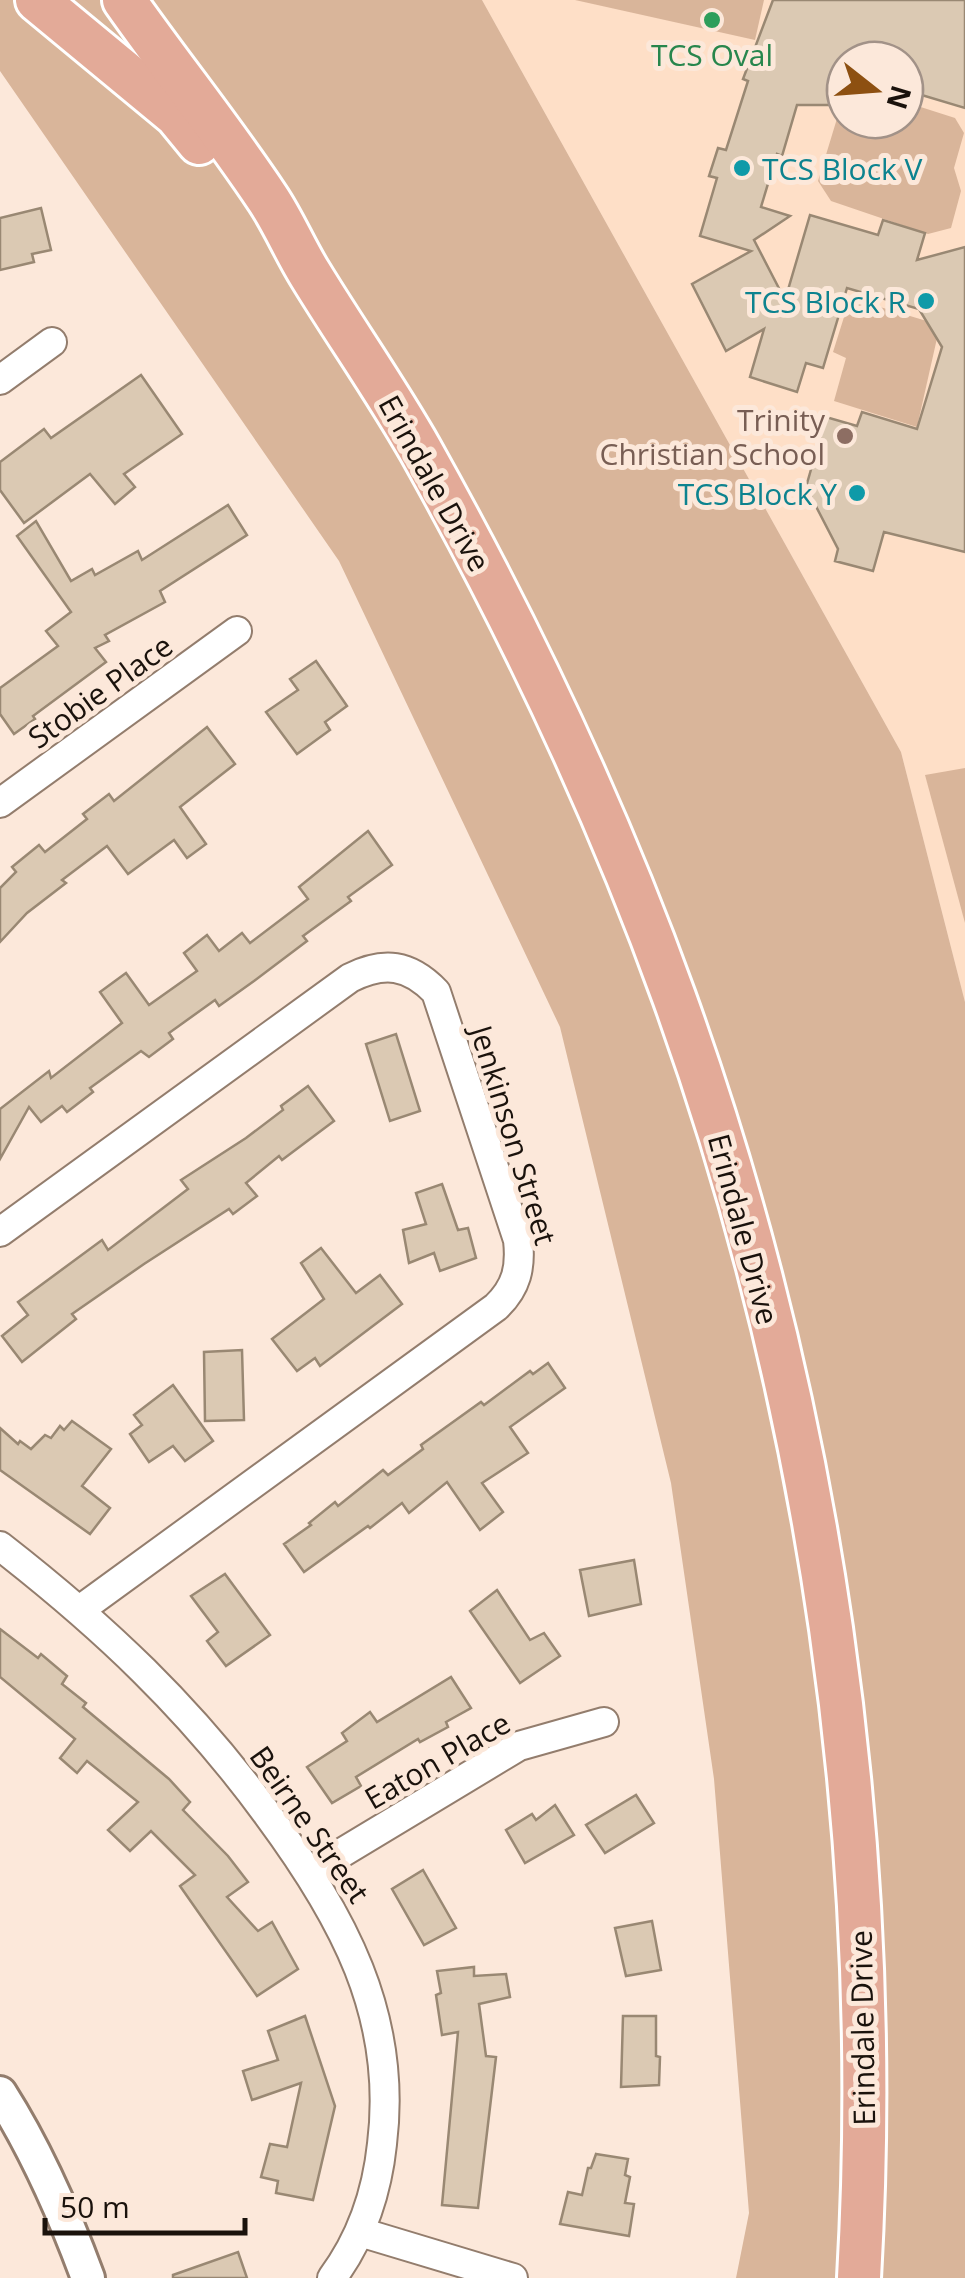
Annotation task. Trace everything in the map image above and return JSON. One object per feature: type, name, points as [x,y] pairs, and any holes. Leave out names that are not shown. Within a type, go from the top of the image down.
[{"type":"main road","name":"Erindale Drive","points":[[37,0],[176,115],[306,268]]},
{"type":"main road","name":"Erindale Drive","points":[[124,0],[269,200],[306,268],[419,448],[520,636],[601,812],[674,997],[720,1137],[788,1395],[810,1506],[844,1738],[858,1880],[863,2025],[859,2278]]},
{"type":"street","points":[[0,380],[52,342]]},
{"type":"street","name":"Stobie Place","points":[[0,803],[237,631]]},
{"type":"street","name":"Jenkinson Street","points":[[0,1232],[350,978],[372,967],[399,968],[424,980],[436,992],[518,1240],[518,1277],[496,1307],[81,1609]]},
{"type":"street","name":"Beirne Street","points":[[0,1546],[81,1609],[176,1702],[222,1754],[310,1872],[356,1958],[376,2022],[386,2118],[378,2178],[360,2232],[332,2278]]},
{"type":"street","name":"Eaton Place","points":[[310,1872],[519,1746],[604,1722]]},
{"type":"street","points":[[0,2093],[63,2211],[88,2278]]},
{"type":"street","points":[[360,2232],[513,2278]]},
{"type":"shaded area","points":[[0,0],[482,0],[901,752],[965,1002],[965,2278],[736,2278],[749,2213],[714,1779],[671,1483],[560,1027],[339,561],[0,71]]},
{"type":"shaded area","name":"Trinity Christian School","points":[[482,0],[965,0],[965,1002],[901,752]]},
{"type":"shaded area","name":"TCS Oval","points":[[575,0],[764,0],[755,40]]},
{"type":"shaded area","points":[[925,108],[955,118],[964,133],[954,168],[961,191],[951,228],[928,234],[831,201],[818,181],[830,140],[925,140]]},
{"type":"shaded area","points":[[850,298],[940,325],[917,427],[834,401],[846,358],[833,352]]},
{"type":"shaded area","points":[[965,768],[965,923],[925,775]]},
{"type":"building","points":[[773,0],[965,0],[965,108],[925,96],[925,40],[825,40],[825,105],[797,105],[761,207],[790,216],[754,240],[785,300],[810,215],[878,235],[883,220],[925,233],[917,260],[965,247],[965,552],[884,532],[873,571],[835,561],[838,549],[806,487],[826,417],[857,426],[862,412],[917,429],[942,347],[919,309],[847,288],[823,368],[806,363],[797,392],[750,377],[764,329],[726,351],[692,284],[751,251],[700,236],[717,178],[709,176],[718,148],[726,150],[748,81],[743,79]]},
{"type":"building","points":[[41,208],[51,250],[32,254],[34,262],[0,270],[0,218]]},
{"type":"building","points":[[141,375],[182,434],[124,474],[135,487],[115,504],[90,474],[24,523],[0,490],[0,462],[44,429],[51,438]]},
{"type":"building","points":[[228,505],[247,535],[160,591],[165,602],[105,635],[109,641],[95,648],[106,662],[14,734],[0,714],[0,688],[58,646],[46,631],[71,612],[17,536],[36,521],[71,581],[92,569],[95,575],[138,551],[142,560]]},
{"type":"building","points":[[316,661],[347,706],[325,722],[330,730],[297,754],[266,712],[298,690],[290,679]]},
{"type":"building","points":[[207,727],[235,764],[180,807],[206,844],[187,858],[174,840],[128,874],[107,846],[62,880],[66,883],[27,913],[0,942],[0,888],[16,872],[12,867],[39,845],[45,852],[87,819],[83,814],[109,794],[114,801]]},
{"type":"building","points":[[368,831],[392,865],[303,936],[307,941],[219,1006],[215,1000],[169,1033],[173,1039],[149,1057],[141,1051],[90,1088],[93,1092],[67,1112],[62,1106],[41,1122],[29,1107],[0,1159],[0,1109],[49,1071],[51,1078],[122,1023],[100,992],[126,973],[149,1005],[197,971],[184,953],[207,935],[219,951],[242,933],[250,943],[308,899],[299,887]]},
{"type":"building","points":[[396,1034],[420,1111],[390,1121],[366,1044]]},
{"type":"building","points":[[308,1086],[334,1121],[282,1160],[279,1156],[246,1183],[257,1196],[233,1214],[229,1209],[72,1314],[76,1319],[22,1362],[2,1336],[28,1315],[18,1302],[102,1240],[108,1250],[188,1189],[181,1180],[246,1138]]},
{"type":"building","points":[[442,1184],[458,1230],[468,1228],[476,1258],[440,1271],[434,1253],[409,1263],[403,1230],[426,1224],[416,1193]]},
{"type":"building","points":[[321,1248],[356,1293],[380,1275],[402,1304],[320,1366],[315,1358],[297,1371],[272,1339],[324,1299],[301,1263]]},
{"type":"building","points":[[242,1350],[244,1420],[205,1421],[204,1352]]},
{"type":"building","points":[[548,1363],[565,1388],[510,1427],[528,1453],[482,1483],[503,1512],[480,1530],[447,1482],[409,1513],[402,1503],[304,1572],[284,1544],[335,1502],[338,1506],[383,1470],[388,1475],[423,1449],[421,1445],[481,1402],[484,1405],[530,1371],[533,1374]]},
{"type":"building","points":[[173,1385],[213,1441],[185,1461],[173,1446],[149,1462],[130,1434],[142,1425],[134,1415]]},
{"type":"building","points":[[72,1421],[111,1449],[82,1486],[110,1508],[90,1534],[0,1470],[0,1428],[18,1444],[20,1441],[31,1449],[45,1435],[51,1438],[60,1426],[64,1430]]},
{"type":"building","points":[[634,1560],[641,1604],[589,1616],[580,1570]]},
{"type":"building","points":[[225,1574],[270,1635],[226,1666],[207,1641],[218,1632],[191,1596]]},
{"type":"building","points":[[497,1590],[530,1640],[544,1633],[560,1656],[520,1683],[470,1611]]},
{"type":"building","points":[[0,1629],[38,1658],[41,1654],[67,1676],[62,1684],[86,1703],[83,1707],[169,1779],[190,1802],[183,1810],[248,1882],[227,1897],[258,1931],[272,1922],[298,1969],[257,1996],[180,1886],[195,1875],[151,1831],[130,1851],[108,1830],[138,1802],[87,1761],[77,1773],[60,1758],[75,1739],[0,1677]]},
{"type":"building","points":[[451,1677],[471,1708],[446,1722],[448,1727],[420,1742],[418,1739],[356,1777],[361,1786],[332,1803],[307,1767],[347,1741],[342,1733],[370,1712],[377,1722]]},
{"type":"building","points":[[636,1795],[654,1823],[605,1853],[586,1825]]},
{"type":"building","points":[[555,1805],[574,1835],[525,1863],[506,1830],[532,1814],[536,1820]]},
{"type":"building","points":[[423,1870],[456,1928],[424,1945],[392,1889]]},
{"type":"building","points":[[652,1921],[661,1970],[626,1976],[615,1928]]},
{"type":"building","points":[[474,1967],[474,1976],[506,1974],[510,1997],[479,2004],[486,2056],[496,2057],[478,2208],[442,2205],[458,2032],[442,2035],[436,1995],[441,1993],[437,1971]]},
{"type":"building","points":[[305,2016],[335,2106],[313,2200],[276,2193],[278,2181],[261,2177],[270,2144],[287,2147],[301,2083],[252,2100],[243,2071],[278,2060],[268,2031]]},
{"type":"building","points":[[623,2016],[656,2016],[659,2085],[621,2087]]},
{"type":"building","points":[[596,2154],[628,2159],[625,2175],[630,2177],[625,2203],[634,2204],[629,2236],[560,2224],[568,2192],[582,2195],[588,2168]]},
{"type":"building","points":[[238,2252],[247,2278],[173,2278],[173,2275]]},
{"type":"place","name":"TCS Oval","points":[[712,20]]},
{"type":"place","name":"TCS Block V","points":[[742,168]]},
{"type":"place","name":"TCS Block R","points":[[926,301]]},
{"type":"place","name":"Trinity Christian School","points":[[845,436]]},
{"type":"place","name":"TCS Block Y","points":[[857,493]]}]
